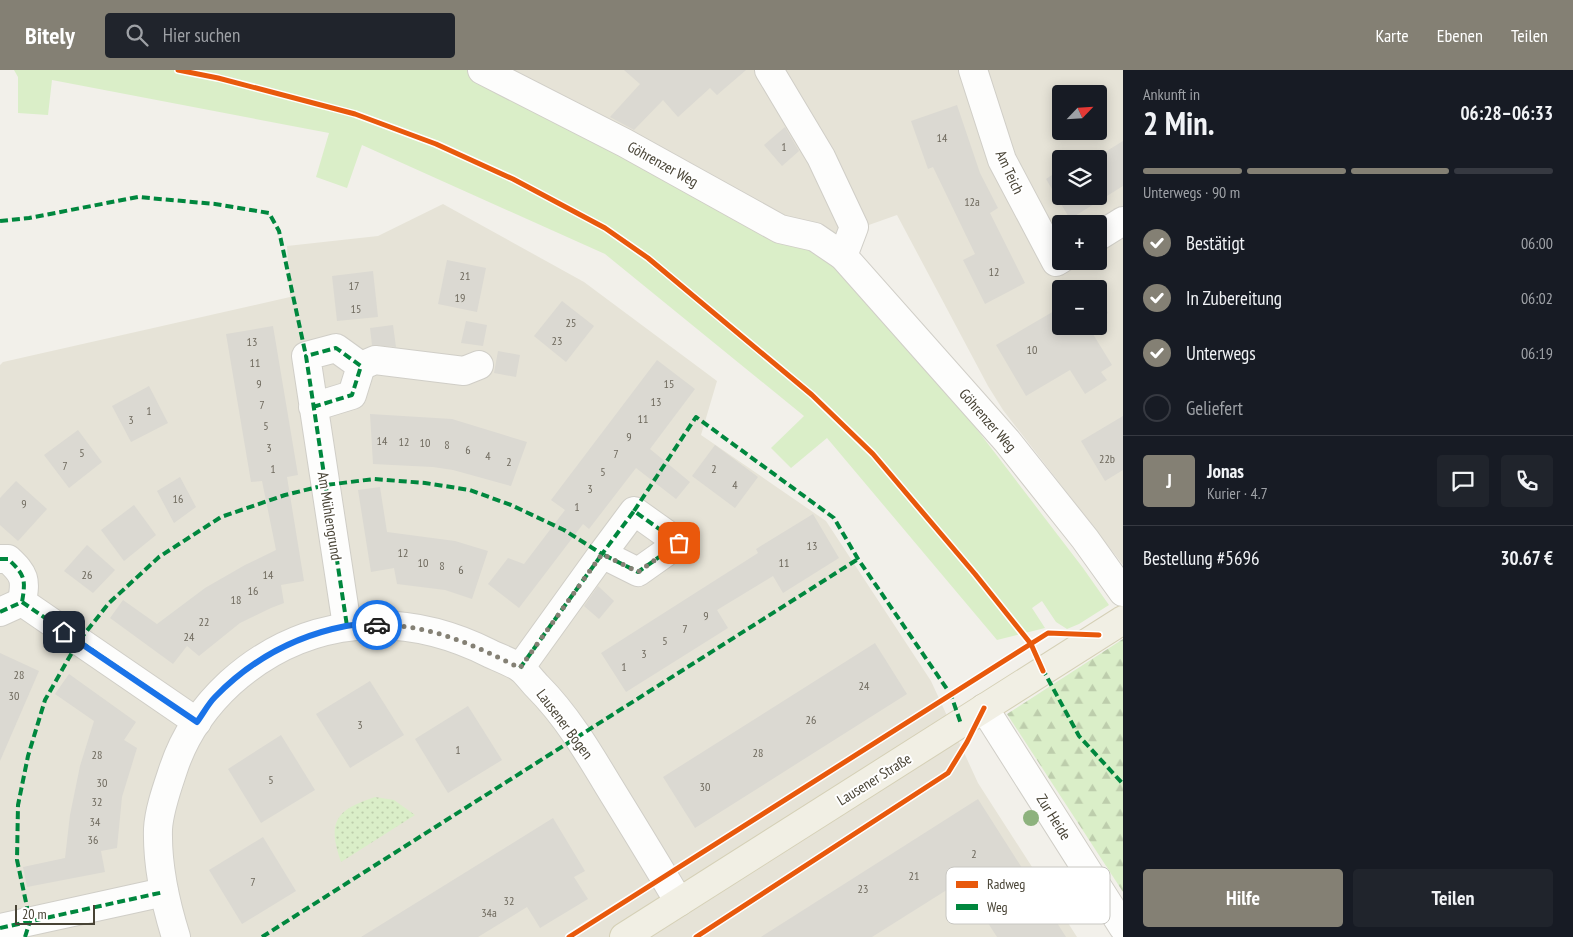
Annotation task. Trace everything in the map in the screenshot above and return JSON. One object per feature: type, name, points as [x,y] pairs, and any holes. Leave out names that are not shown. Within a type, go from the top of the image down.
[{"type":"main road","name":"Lausener Straße","points":[[624,937],[1123,620]]},
{"type":"street","name":"Göhrenzer Weg","points":[[482,70],[625,143],[780,229],[814,238],[843,256],[1008,441],[1085,539],[1123,592]]},
{"type":"street","points":[[769,70],[821,157],[854,227],[843,256]]},
{"type":"street","name":"Am Teich","points":[[973,70],[1002,160],[1052,254]]},
{"type":"street","points":[[1107,231],[1123,220]]},
{"type":"street","name":"Am Mühlengrund","points":[[347,626],[306,356],[336,348],[362,366]]},
{"type":"street","points":[[313,407],[352,395],[362,366],[375,360],[464,371],[479,365]]},
{"type":"street","points":[[520,668],[602,554]]},
{"type":"street","points":[[0,559],[8,559],[21,571],[25,585],[11,607],[197,722]]},
{"type":"street","name":"Lausener Bogen","points":[[176,937],[164,892],[160,865],[158,827],[165,796],[180,751],[214,698],[240,674],[272,652],[306,636],[347,626],[389,625],[432,631],[474,645],[520,668],[552,700],[578,735],[679,902]]},
{"type":"street","name":"Zur Heide","points":[[984,708],[1085,867]]},
{"type":"street","points":[[0,928],[27,929],[164,892]]},
{"type":"street","name":"Zur Heide","points":[[1110,907],[1123,927]]},
{"type":"shaded area","points":[[502,70],[1123,70],[1123,565],[1003,410],[988,386],[897,215],[835,237],[809,230]]},
{"type":"shaded area","points":[[443,204],[584,282],[717,381],[701,435],[826,521],[931,681],[978,783],[1032,867],[946,867],[946,924],[1069,924],[1077,937],[0,937],[0,365],[3,362],[290,297],[287,246],[378,236]]},
{"type":"green space","points":[[14,70],[470,70],[805,243],[839,266],[933,372],[1083,568],[1109,605],[1079,624],[1067,629],[1056,622],[1042,601],[1032,608],[1045,628],[997,640],[827,438],[791,468],[771,448],[804,416],[605,254],[362,145],[347,188],[316,177],[329,133],[52,80],[48,115],[18,113],[18,77]]},
{"type":"green space","points":[[1123,639],[1123,892],[1110,872],[1110,867],[1107,867],[1007,714]]},
{"type":"green space","points":[[375,797],[394,800],[415,815],[341,862],[335,837],[335,827],[338,819],[351,807]]},
{"type":"building","points":[[624,70],[746,70],[717,95],[710,88],[678,117],[663,100],[634,130],[610,117],[640,84]]},
{"type":"building","points":[[957,105],[980,173],[998,208],[990,213],[1025,283],[985,304],[963,260],[975,254],[933,167],[928,169],[911,121]]},
{"type":"building","points":[[785,127],[799,151],[782,166],[764,145]]},
{"type":"building","points":[[1123,141],[1123,186],[1107,196],[1107,151]]},
{"type":"building","points":[[1052,175],[1052,189],[1046,179]]},
{"type":"building","points":[[1062,205],[1092,205],[1076,215],[1068,215]]},
{"type":"building","points":[[447,260],[486,268],[477,312],[438,304]]},
{"type":"building","points":[[373,271],[378,317],[337,321],[332,276]]},
{"type":"building","points":[[562,301],[594,326],[566,362],[534,336]]},
{"type":"building","points":[[1052,312],[1052,335],[1094,335],[1112,365],[1101,372],[1107,380],[1085,394],[1070,370],[1026,396],[996,345]]},
{"type":"building","points":[[466,321],[487,325],[483,346],[461,343]]},
{"type":"building","points":[[393,325],[396,347],[372,345],[370,328]]},
{"type":"building","points":[[273,326],[298,475],[287,477],[304,581],[281,585],[284,603],[240,623],[199,656],[187,646],[173,664],[110,618],[123,600],[157,624],[205,588],[276,550],[262,481],[251,482],[226,334]]},
{"type":"building","points":[[498,351],[520,355],[516,377],[494,373]]},
{"type":"building","points":[[657,360],[695,389],[650,449],[690,482],[676,499],[636,468],[589,529],[583,524],[519,608],[488,584],[508,558],[524,564],[565,510],[551,500]]},
{"type":"building","points":[[149,386],[168,423],[131,442],[112,406]]},
{"type":"building","points":[[370,414],[452,419],[527,442],[511,486],[453,470],[373,464]]},
{"type":"building","points":[[1123,416],[1123,470],[1105,481],[1081,441]]},
{"type":"building","points":[[78,430],[102,462],[69,488],[44,455]]},
{"type":"building","points":[[715,445],[758,477],[735,508],[692,476]]},
{"type":"building","points":[[180,477],[196,507],[174,523],[157,491]]},
{"type":"building","points":[[16,481],[47,509],[18,541],[0,525],[0,498]]},
{"type":"building","points":[[380,487],[387,532],[455,541],[488,551],[472,599],[445,590],[397,584],[394,568],[371,572],[358,490]]},
{"type":"building","points":[[134,505],[156,535],[124,561],[101,530]]},
{"type":"building","points":[[813,514],[839,558],[783,593],[773,576],[717,610],[728,628],[626,692],[601,653],[758,553],[756,549]]},
{"type":"building","points":[[87,545],[115,570],[93,593],[64,571]]},
{"type":"building","points":[[598,586],[614,601],[599,619],[584,606]]},
{"type":"building","points":[[875,643],[907,694],[695,828],[663,777]]},
{"type":"building","points":[[0,653],[39,671],[0,761]]},
{"type":"building","points":[[69,674],[136,722],[124,740],[137,748],[122,797],[117,848],[101,851],[105,872],[27,887],[23,867],[65,858],[70,815],[80,766],[94,721],[55,694]]},
{"type":"building","points":[[370,681],[404,735],[350,768],[316,714]]},
{"type":"building","points":[[468,706],[502,760],[448,793],[415,739]]},
{"type":"building","points":[[281,735],[315,790],[261,823],[228,769]]},
{"type":"building","points":[[978,799],[1021,867],[946,867],[946,890],[872,937],[761,937]]},
{"type":"building","points":[[553,818],[585,871],[574,877],[588,899],[540,928],[527,907],[478,937],[361,937]]},
{"type":"building","points":[[263,837],[296,891],[242,924],[209,870]]},
{"type":"building","points":[[989,924],[1058,924],[1066,937],[997,937]]},
{"type":"marked path","points":[[0,221],[29,218],[138,197],[215,204],[269,213],[279,231],[306,356]]},
{"type":"marked path","points":[[313,407],[352,395],[361,366],[336,348],[306,356],[347,626]]},
{"type":"marked path","points":[[634,511],[696,417],[834,518],[858,559],[951,695],[961,724]]},
{"type":"marked path","points":[[25,937],[30,921],[17,860],[18,805],[28,756],[45,700],[78,642],[109,603],[159,557],[221,517],[285,495],[326,485],[374,479],[425,483],[470,490],[511,505],[564,530],[602,554],[634,511],[679,543],[638,572],[602,554],[520,668]]},
{"type":"marked path","points":[[0,559],[8,559],[21,574],[24,583],[22,602]]},
{"type":"marked path","points":[[262,937],[858,559]]},
{"type":"marked path","points":[[22,602],[197,722]]},
{"type":"marked path","points":[[0,612],[22,602]]},
{"type":"marked path","points":[[1042,668],[1079,736],[1123,784]]},
{"type":"marked path","points":[[0,928],[164,892]]},
{"type":"cycle path","points":[[178,70],[218,78],[355,114],[436,144],[513,179],[605,228],[648,258],[812,395],[873,454],[975,574],[1031,644],[1043,671]]},
{"type":"cycle path","points":[[569,937],[1048,633],[1099,635]]},
{"type":"cycle path","points":[[696,937],[948,773],[967,742],[984,708]]},
{"type":"way so far","points":[[377,625],[432,631],[474,645],[520,668],[602,554],[638,572],[679,543]]},
{"type":"route","points":[[64,632],[197,722],[214,698],[240,674],[272,652],[306,636],[347,626],[377,625]]}]
